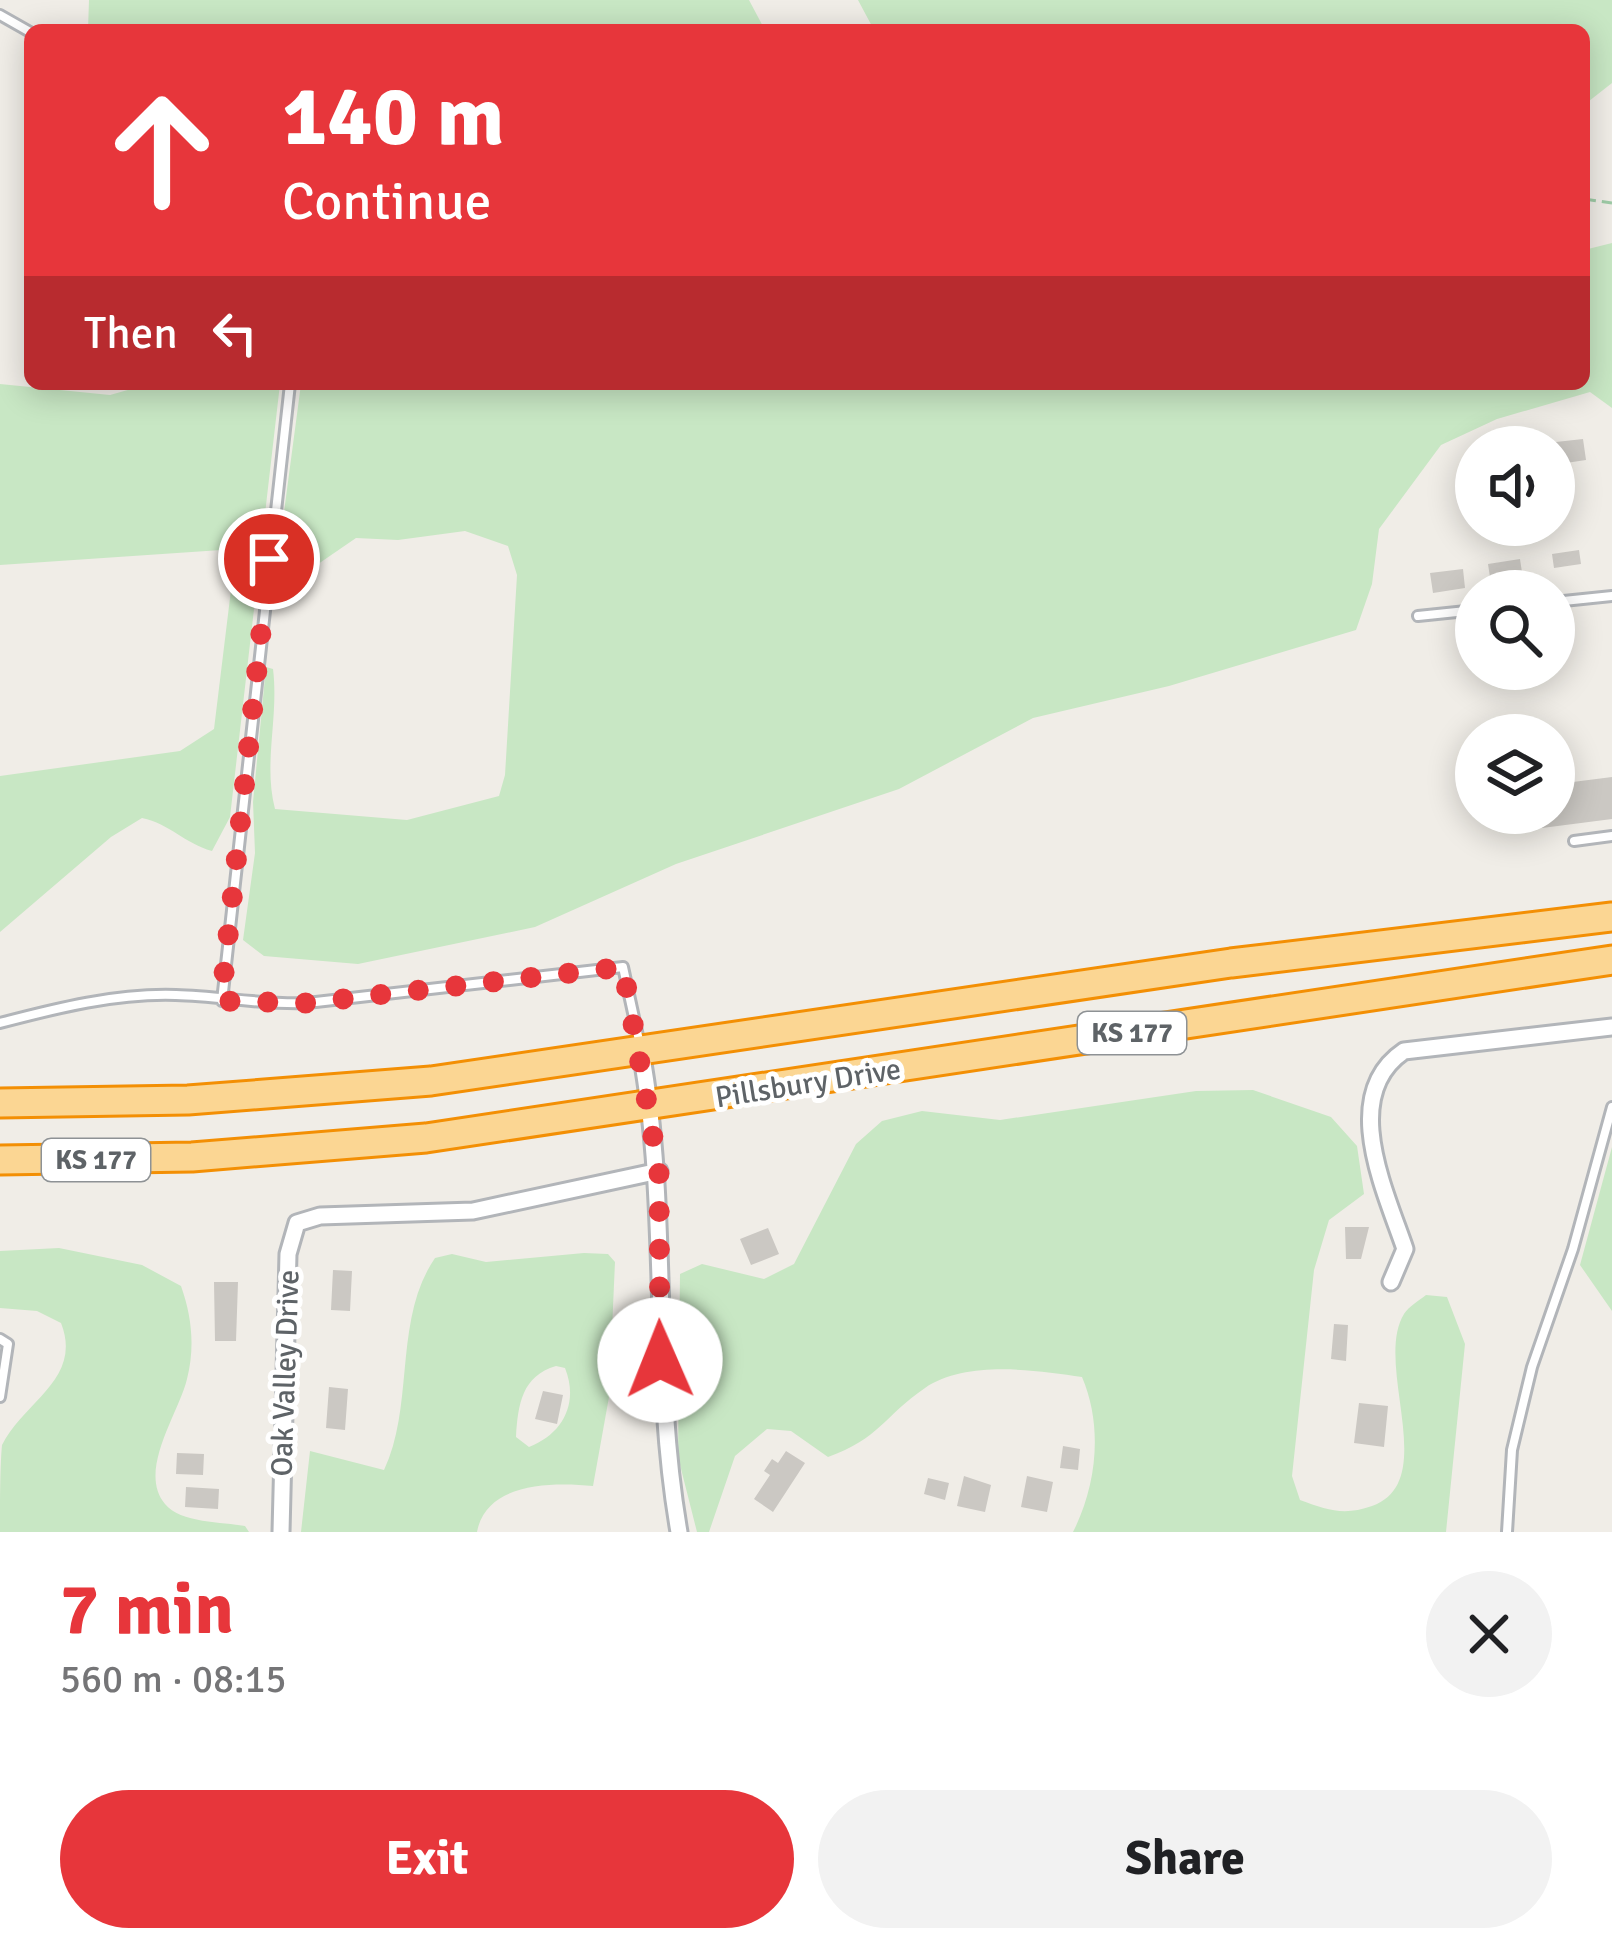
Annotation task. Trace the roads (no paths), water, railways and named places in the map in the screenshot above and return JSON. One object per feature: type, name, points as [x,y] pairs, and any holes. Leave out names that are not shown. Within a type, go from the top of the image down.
[{"type":"highway","name":"Pillsbury Drive","points":[[0,1103],[294,1094],[431,1082],[1232,963],[1612,917]]},
{"type":"highway","name":"Pillsbury Drive","points":[[0,1160],[289,1151],[652,1107],[1612,960]]},
{"type":"street","points":[[1391,1282],[1405,1249],[1385,1205],[1374,1144],[1373,1087],[1383,1066],[1404,1051],[1612,1028]]},
{"type":"street","points":[[641,1052],[659,1171],[664,1436],[679,1532]]},
{"type":"street","name":"Oak Valley Drive","points":[[281,1532],[288,1254],[297,1223],[320,1216],[518,1204],[659,1171]]},
{"type":"lane","points":[[221,1001],[289,390]]},
{"type":"lane","points":[[1575,600],[1612,596]]},
{"type":"lane","points":[[1418,616],[1455,612]]},
{"type":"lane","points":[[1574,841],[1612,836]]},
{"type":"lane","points":[[0,1023],[68,1005],[176,995],[307,1003],[623,967],[641,1052]]},
{"type":"lane","points":[[1508,1532],[1513,1450],[1527,1388],[1612,1106]]},
{"type":"lane","points":[[0,1339],[8,1344],[9,1363],[0,1397]]}]
